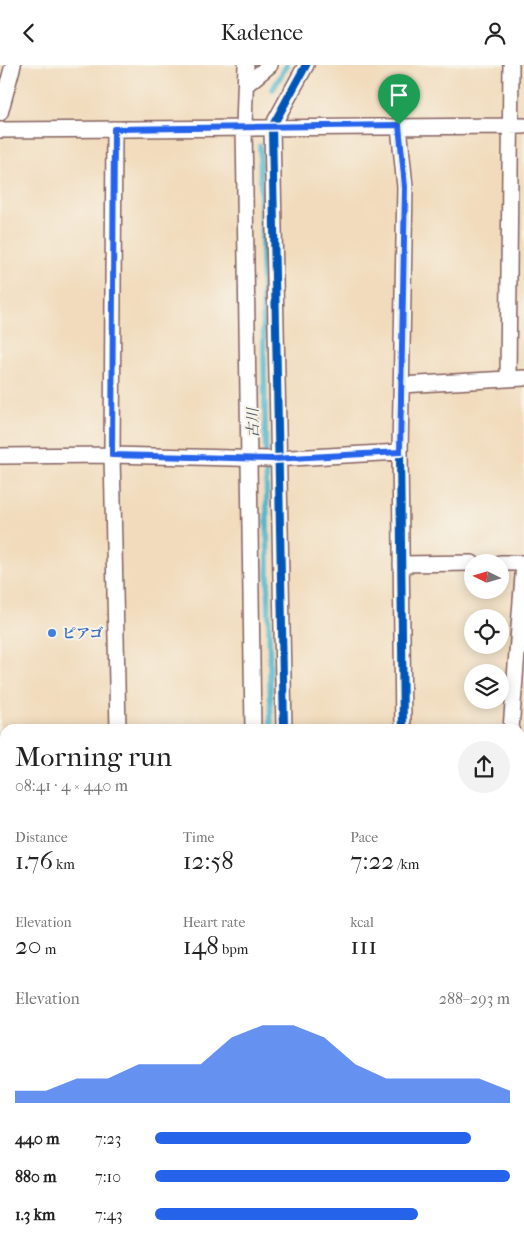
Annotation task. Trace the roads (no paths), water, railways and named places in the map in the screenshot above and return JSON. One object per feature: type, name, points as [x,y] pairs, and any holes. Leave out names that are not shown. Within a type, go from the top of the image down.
[{"type":"street","points":[[0,113],[13,65]]},
{"type":"street","points":[[246,65],[247,84],[244,127],[251,459],[253,724]]},
{"type":"street","points":[[247,84],[270,65]]},
{"type":"street","points":[[284,724],[276,459],[272,127],[306,65]]},
{"type":"street","points":[[508,379],[518,126],[511,65]]},
{"type":"street","points":[[399,125],[405,187],[400,452],[403,724]]},
{"type":"street","points":[[0,130],[399,125],[518,126]]},
{"type":"street","points":[[114,129],[112,455],[118,724]]},
{"type":"street","points":[[401,385],[524,378]]},
{"type":"street","points":[[0,456],[112,455],[276,459],[400,452]]},
{"type":"street","points":[[401,564],[464,563]]},
{"type":"street","points":[[509,563],[524,563],[511,724]]},
{"type":"waterway","name":"古川","points":[[273,89],[287,65]]},
{"type":"waterway","name":"古川","points":[[260,146],[271,724]]},
{"type":"place","name":"ピアゴ","points":[[52,633]]}]
